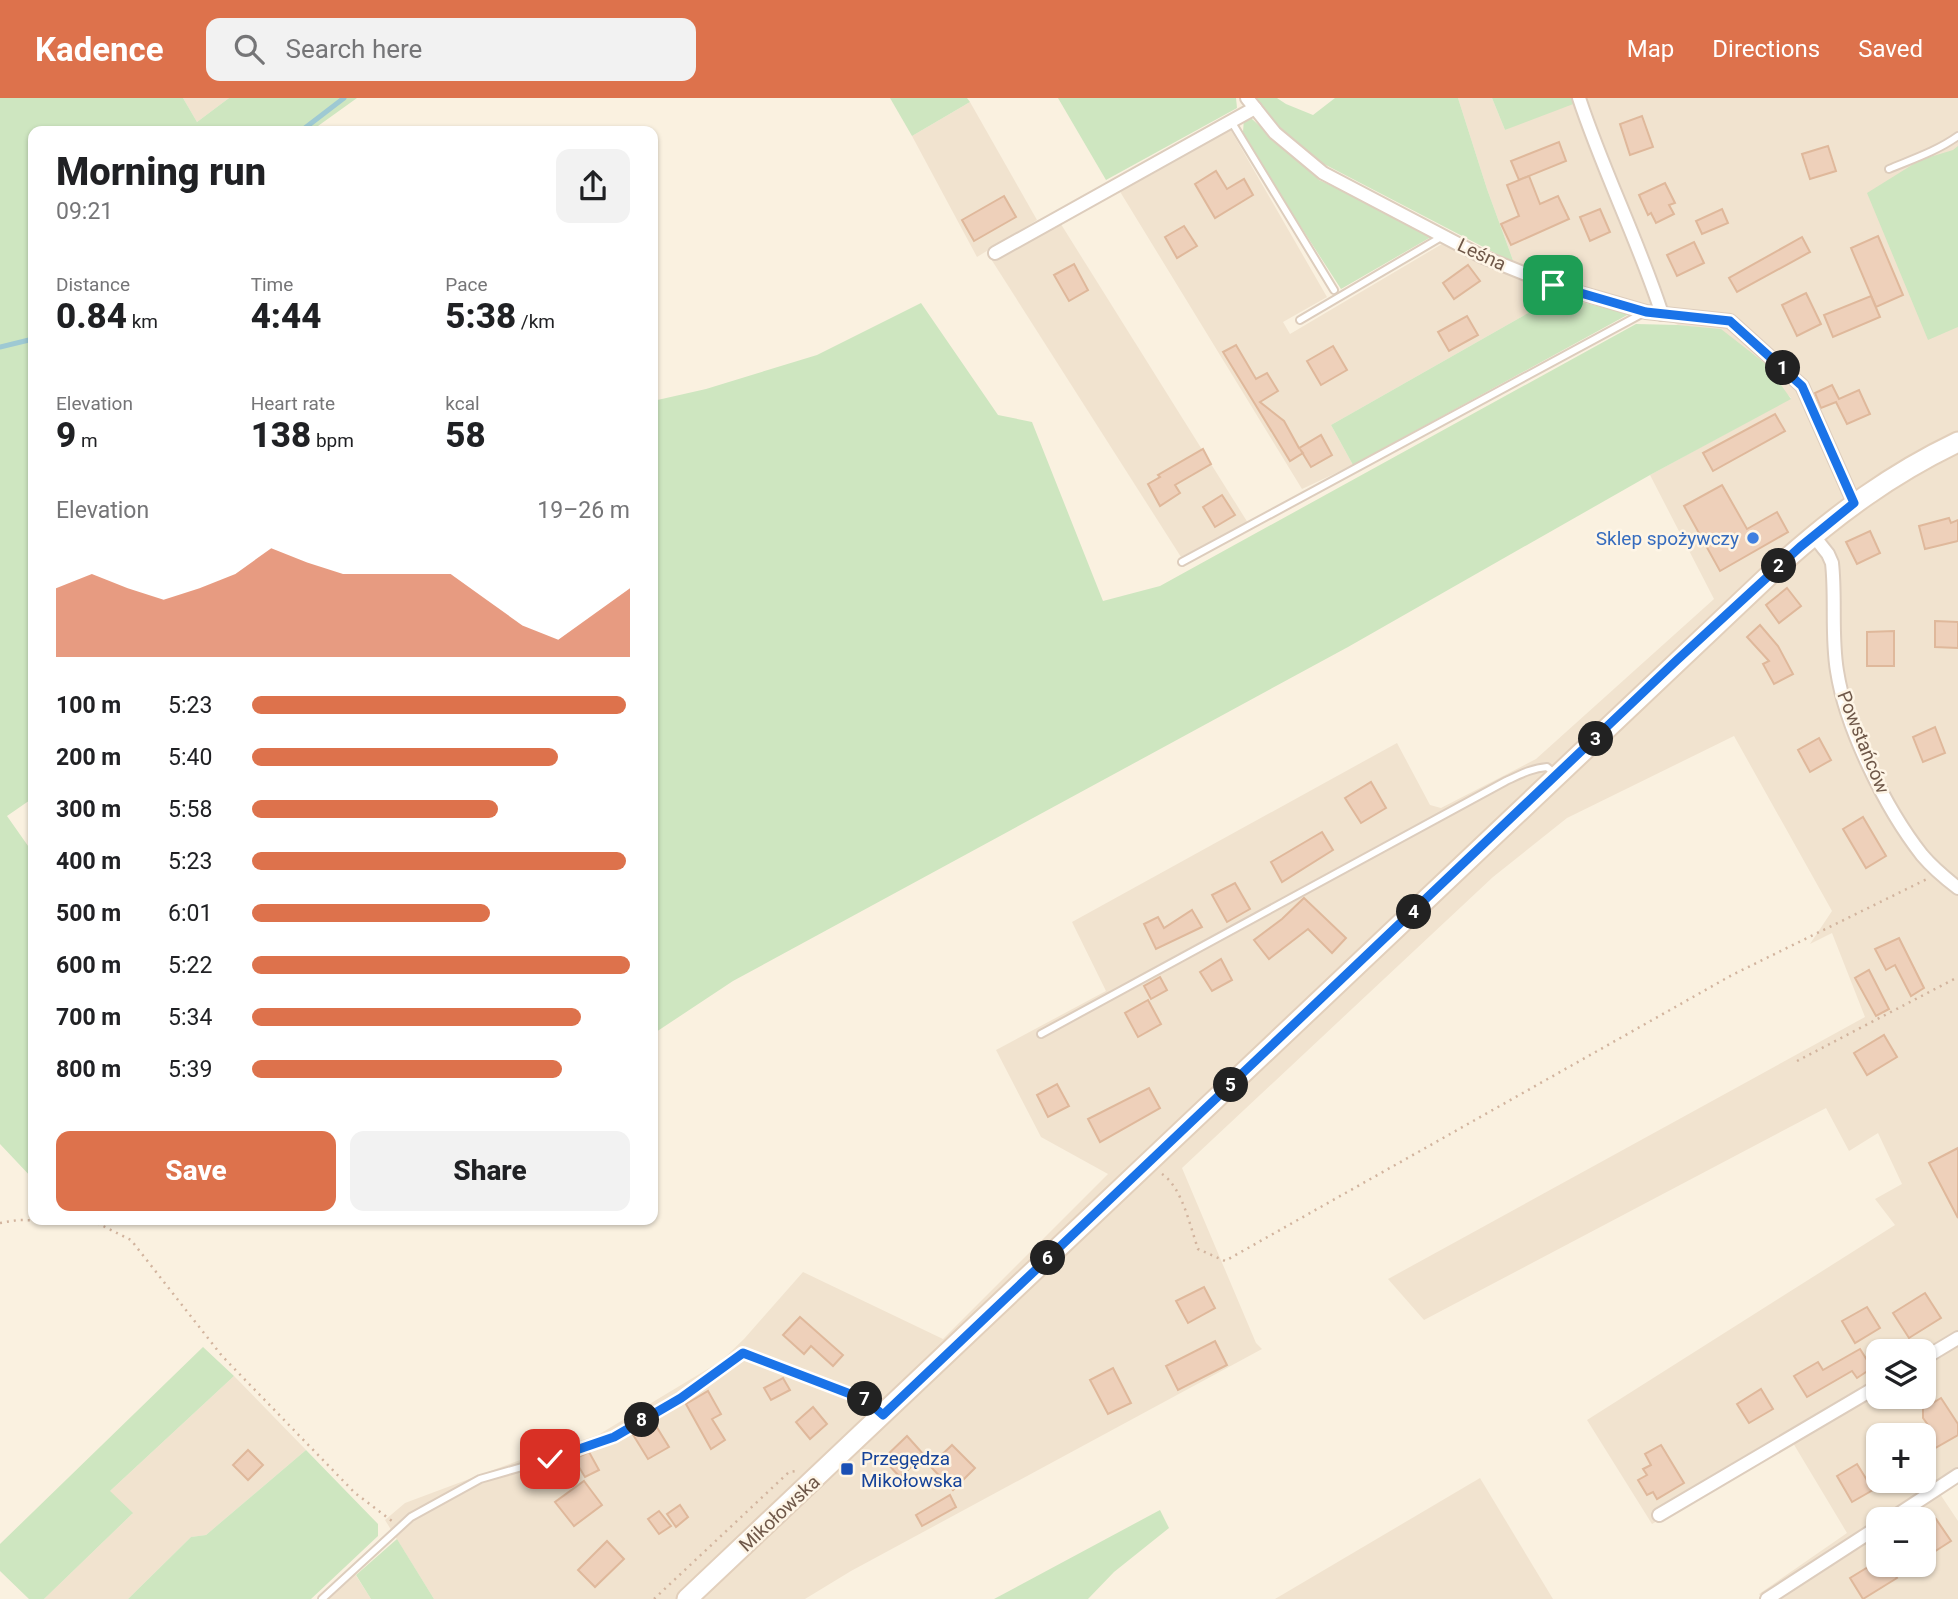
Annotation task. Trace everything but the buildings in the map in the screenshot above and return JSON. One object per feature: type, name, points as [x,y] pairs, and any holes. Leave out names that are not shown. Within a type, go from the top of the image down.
[{"type":"main road","name":"Mikołowska","points":[[687,1599],[1677,660],[1814,535],[1854,503],[1897,475],[1958,442]]},
{"type":"street","points":[[1579,98],[1653,284],[1662,314]]},
{"type":"street","name":"Leśna","points":[[995,253],[1231,121],[1251,103],[1275,133],[1323,173],[1481,256],[1553,285],[1646,312],[1730,321],[1802,386],[1854,503]]},
{"type":"street","name":"Powstańców","points":[[1814,535],[1832,563],[1836,670],[1856,736],[1884,795],[1922,855],[1958,888]]},
{"type":"street","points":[[1936,1351],[1958,1338]]},
{"type":"street","points":[[1659,1515],[1866,1393]]},
{"type":"street","points":[[1909,1507],[1958,1475]]},
{"type":"street","points":[[1767,1599],[1866,1535]]},
{"type":"lane","points":[[1231,121],[1334,290]]},
{"type":"lane","points":[[1889,169],[1917,158],[1958,136]]},
{"type":"lane","points":[[1300,320],[1444,236]]},
{"type":"lane","points":[[1182,562],[1646,312]]},
{"type":"lane","points":[[1041,1034],[1506,781],[1541,767],[1547,767],[1557,776]]},
{"type":"lane","points":[[322,1599],[411,1517],[480,1479],[614,1437],[681,1398],[743,1353],[866,1400],[883,1415]]},
{"type":"path","points":[[1147,1165],[1168,1178],[1175,1187],[1198,1249],[1225,1261],[1732,975],[1939,873]]},
{"type":"path","points":[[1797,1061],[1958,977]]},
{"type":"path","points":[[0,1223],[28,1220]]},
{"type":"path","points":[[101,1225],[131,1240],[222,1356],[355,1493],[400,1527]]},
{"type":"path","points":[[654,1599],[789,1472],[807,1469],[822,1472]]},
{"type":"shaded area","points":[[183,98],[229,98],[197,122]]},
{"type":"shaded area","points":[[1458,98],[1492,98],[1505,130],[1574,98],[1958,98],[1958,1469],[1937,1483],[1940,1494],[1958,1521],[1958,1599],[1763,1599],[1759,1594],[1847,1533],[1793,1443],[1652,1524],[1587,1420],[1895,1225],[1875,1199],[1902,1184],[1878,1133],[1849,1151],[1826,1108],[1424,1320],[1388,1279],[1865,1017],[1832,933],[1810,944],[1832,911],[1734,736],[1567,818],[1493,877],[1182,1168],[1256,1343],[1262,1349],[851,1571],[805,1599],[434,1599],[385,1520],[405,1503],[523,1459],[598,1435],[721,1361],[803,1272],[943,1339],[1108,1174],[1041,1137],[996,1050],[1106,991],[1072,922],[1397,743],[1430,805],[1441,808],[1536,759],[1714,599],[1650,475],[1791,398],[1721,330],[1678,325],[1638,303],[1514,263]]},
{"type":"shaded area","points":[[970,102],[1037,220],[977,257],[912,136]]},
{"type":"shaded area","points":[[1229,127],[1327,297],[1283,322],[1290,334],[1442,244],[1469,253],[1558,296],[1331,425],[1353,465],[1302,489],[1119,190]]},
{"type":"shaded area","points":[[1059,221],[1248,523],[1181,557],[991,259]]},
{"type":"shaded area","points":[[234,1376],[306,1450],[206,1535],[191,1537],[128,1599],[44,1599],[132,1514],[109,1492]]},
{"type":"shaded area","points":[[1480,1478],[1553,1599],[1275,1599]]},
{"type":"shaded area","points":[[353,1571],[371,1599],[322,1599]]},
{"type":"green space","points":[[0,98],[183,98],[197,122],[229,98],[357,98],[318,126],[28,126],[28,801],[7,816],[28,846],[28,1174],[0,1144]]},
{"type":"green space","points":[[890,98],[967,98],[970,102],[912,136]]},
{"type":"green space","points":[[1058,98],[1236,98],[1237,108],[1106,180]]},
{"type":"green space","points":[[1255,98],[1277,98],[1313,115],[1335,98],[1458,98],[1514,263],[1324,164],[1283,133]]},
{"type":"green space","points":[[1492,98],[1574,98],[1576,103],[1505,130]]},
{"type":"green space","points":[[1244,118],[1252,119],[1319,180],[1401,218],[1431,237],[1341,289],[1243,132]]},
{"type":"green space","points":[[1958,146],[1958,327],[1928,340],[1867,193],[1920,160]]},
{"type":"green space","points":[[1558,296],[1629,314],[1353,465],[1331,425]]},
{"type":"green space","points":[[921,303],[998,415],[1032,422],[1103,601],[1160,586],[1636,324],[1721,329],[1766,364],[1791,399],[1650,475],[1348,647],[733,981],[658,1031],[658,400],[706,389],[817,355]]},
{"type":"green space","points":[[203,1347],[234,1376],[110,1491],[133,1513],[44,1599],[29,1599],[0,1571],[0,1544]]},
{"type":"green space","points":[[306,1450],[378,1524],[378,1536],[311,1599],[128,1599],[191,1537],[206,1535]]},
{"type":"green space","points":[[1160,1510],[1169,1528],[1114,1572],[1088,1599],[994,1599]]},
{"type":"green space","points":[[397,1539],[434,1599],[371,1599],[356,1575]]},
{"type":"waterway","points":[[308,126],[344,98]]},
{"type":"waterway","points":[[0,347],[28,340]]},
{"type":"place","name":"Sklep spożywczy","points":[[1753,538]]},
{"type":"place","name":"Przegędza Mikołowska","points":[[847,1469]]},
{"type":"route","points":[[550,1459],[614,1437],[681,1398],[743,1353],[866,1400],[883,1415],[1677,660],[1800,547],[1854,503],[1802,386],[1730,321],[1646,312],[1553,285]]}]
